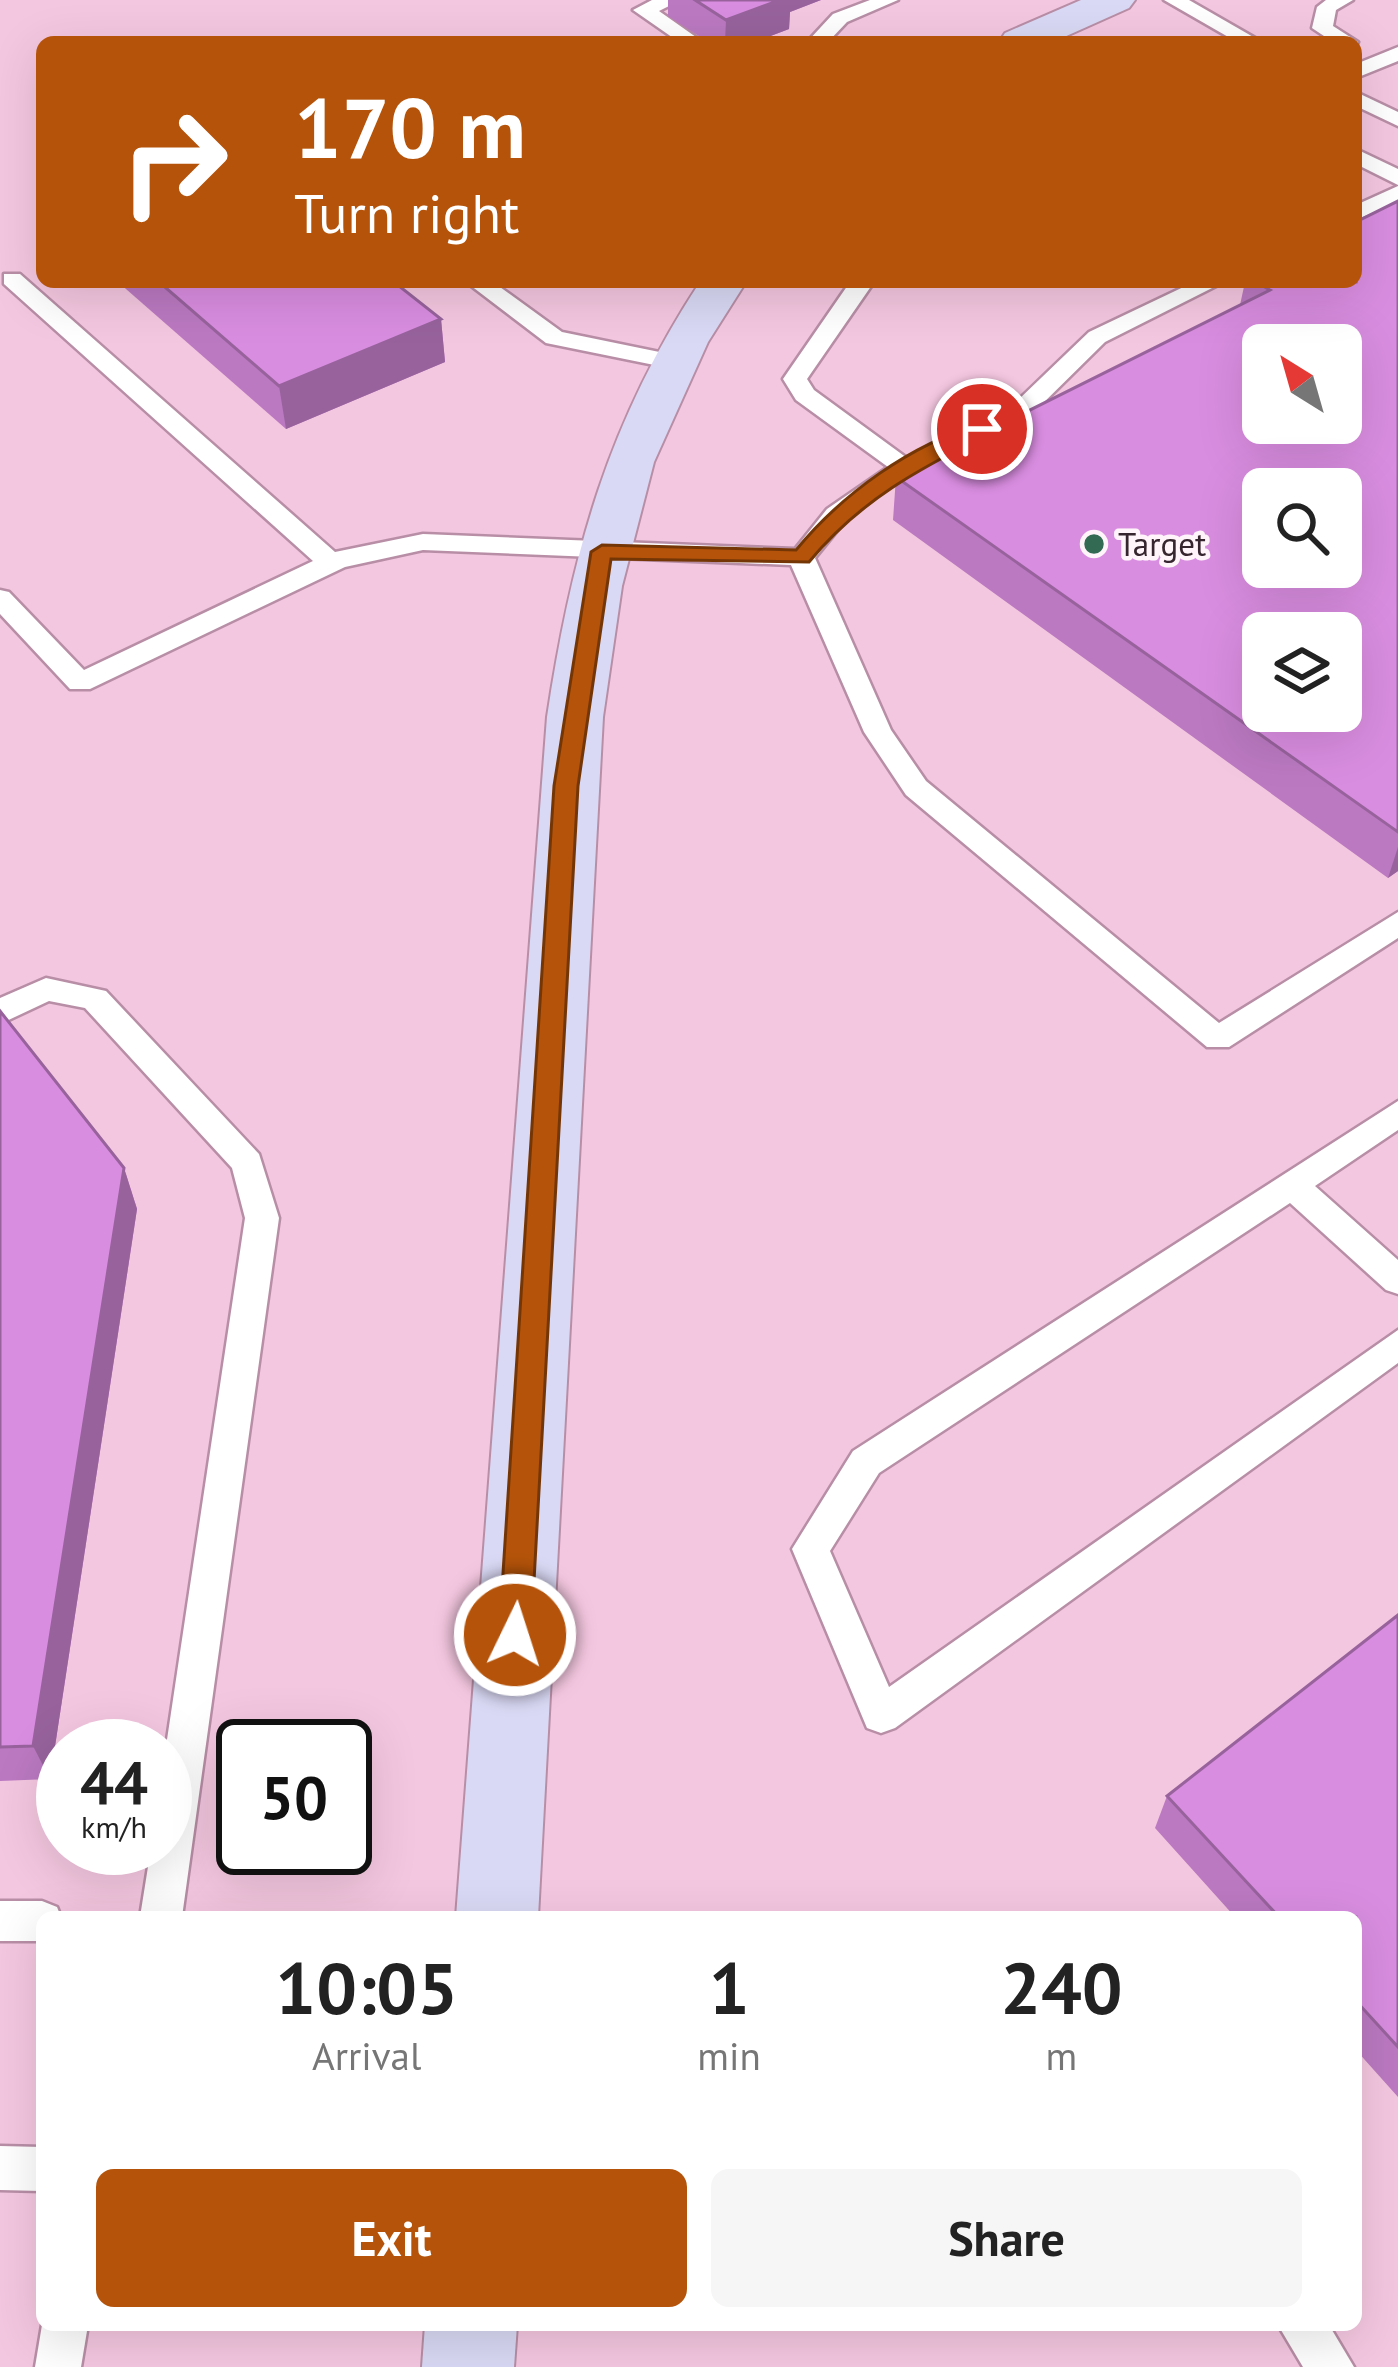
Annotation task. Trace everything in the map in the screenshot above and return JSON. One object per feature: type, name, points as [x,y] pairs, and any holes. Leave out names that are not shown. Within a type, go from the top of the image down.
[{"type":"main road","points":[[1033,36],[1115,0]]},
{"type":"main road","points":[[497,1911],[566,786],[602,552],[630,449],[674,362],[719,288]]},
{"type":"main road","points":[[468,2367],[471,2331]]},
{"type":"lane","points":[[671,0],[643,10],[684,36]]},
{"type":"lane","points":[[823,36],[840,18],[888,0]]},
{"type":"lane","points":[[1174,0],[1241,36]]},
{"type":"lane","points":[[1337,36],[1322,28],[1327,7],[1342,0]]},
{"type":"lane","points":[[1362,47],[1391,57]]},
{"type":"lane","points":[[1362,70],[1391,57]]},
{"type":"lane","points":[[1362,101],[1398,120]]},
{"type":"lane","points":[[1362,158],[1398,178]]},
{"type":"lane","points":[[1362,210],[1398,193]]},
{"type":"lane","points":[[36,270],[6,281],[331,563]]},
{"type":"lane","points":[[486,288],[554,338],[674,362]]},
{"type":"lane","points":[[858,288],[795,379],[805,395],[904,467]]},
{"type":"lane","points":[[802,557],[836,515],[904,467],[1022,410],[1097,337],[1199,288]]},
{"type":"lane","points":[[0,598],[80,683],[331,563],[423,542],[802,557]]},
{"type":"lane","points":[[802,557],[878,732],[916,788],[1218,1039],[1398,923]]},
{"type":"lane","points":[[0,1012],[46,989],[95,999],[247,1163],[262,1218],[162,1911]]},
{"type":"lane","points":[[1398,1113],[866,1462],[811,1549],[881,1715],[1398,1344]]},
{"type":"lane","points":[[1292,1185],[1398,1280]]},
{"type":"lane","points":[[0,1921],[36,1921]]},
{"type":"lane","points":[[0,2168],[36,2169]]},
{"type":"lane","points":[[58,2367],[64,2331]]},
{"type":"lane","points":[[1305,2331],[1331,2367]]},
{"type":"building","points":[[695,0],[780,0],[726,20]]},
{"type":"building","name":"Target","points":[[1398,201],[1398,832],[1257,732],[1362,732],[1362,612],[1242,612],[1242,722],[896,477],[1270,290],[1266,288],[1362,288],[1362,219]]},
{"type":"building","points":[[166,288],[402,288],[441,319],[279,386]]},
{"type":"building","points":[[0,1011],[124,1168],[33,1746],[0,1747]]},
{"type":"building","points":[[1398,1615],[1398,2047],[1362,2008],[1362,1911],[1273,1911],[1167,1796]]},
{"type":"place","name":"Target","points":[[1094,544]]},
{"type":"route","points":[[515,1635],[566,786],[584,643],[602,552],[802,557],[836,515],[884,479],[982,429]]}]
